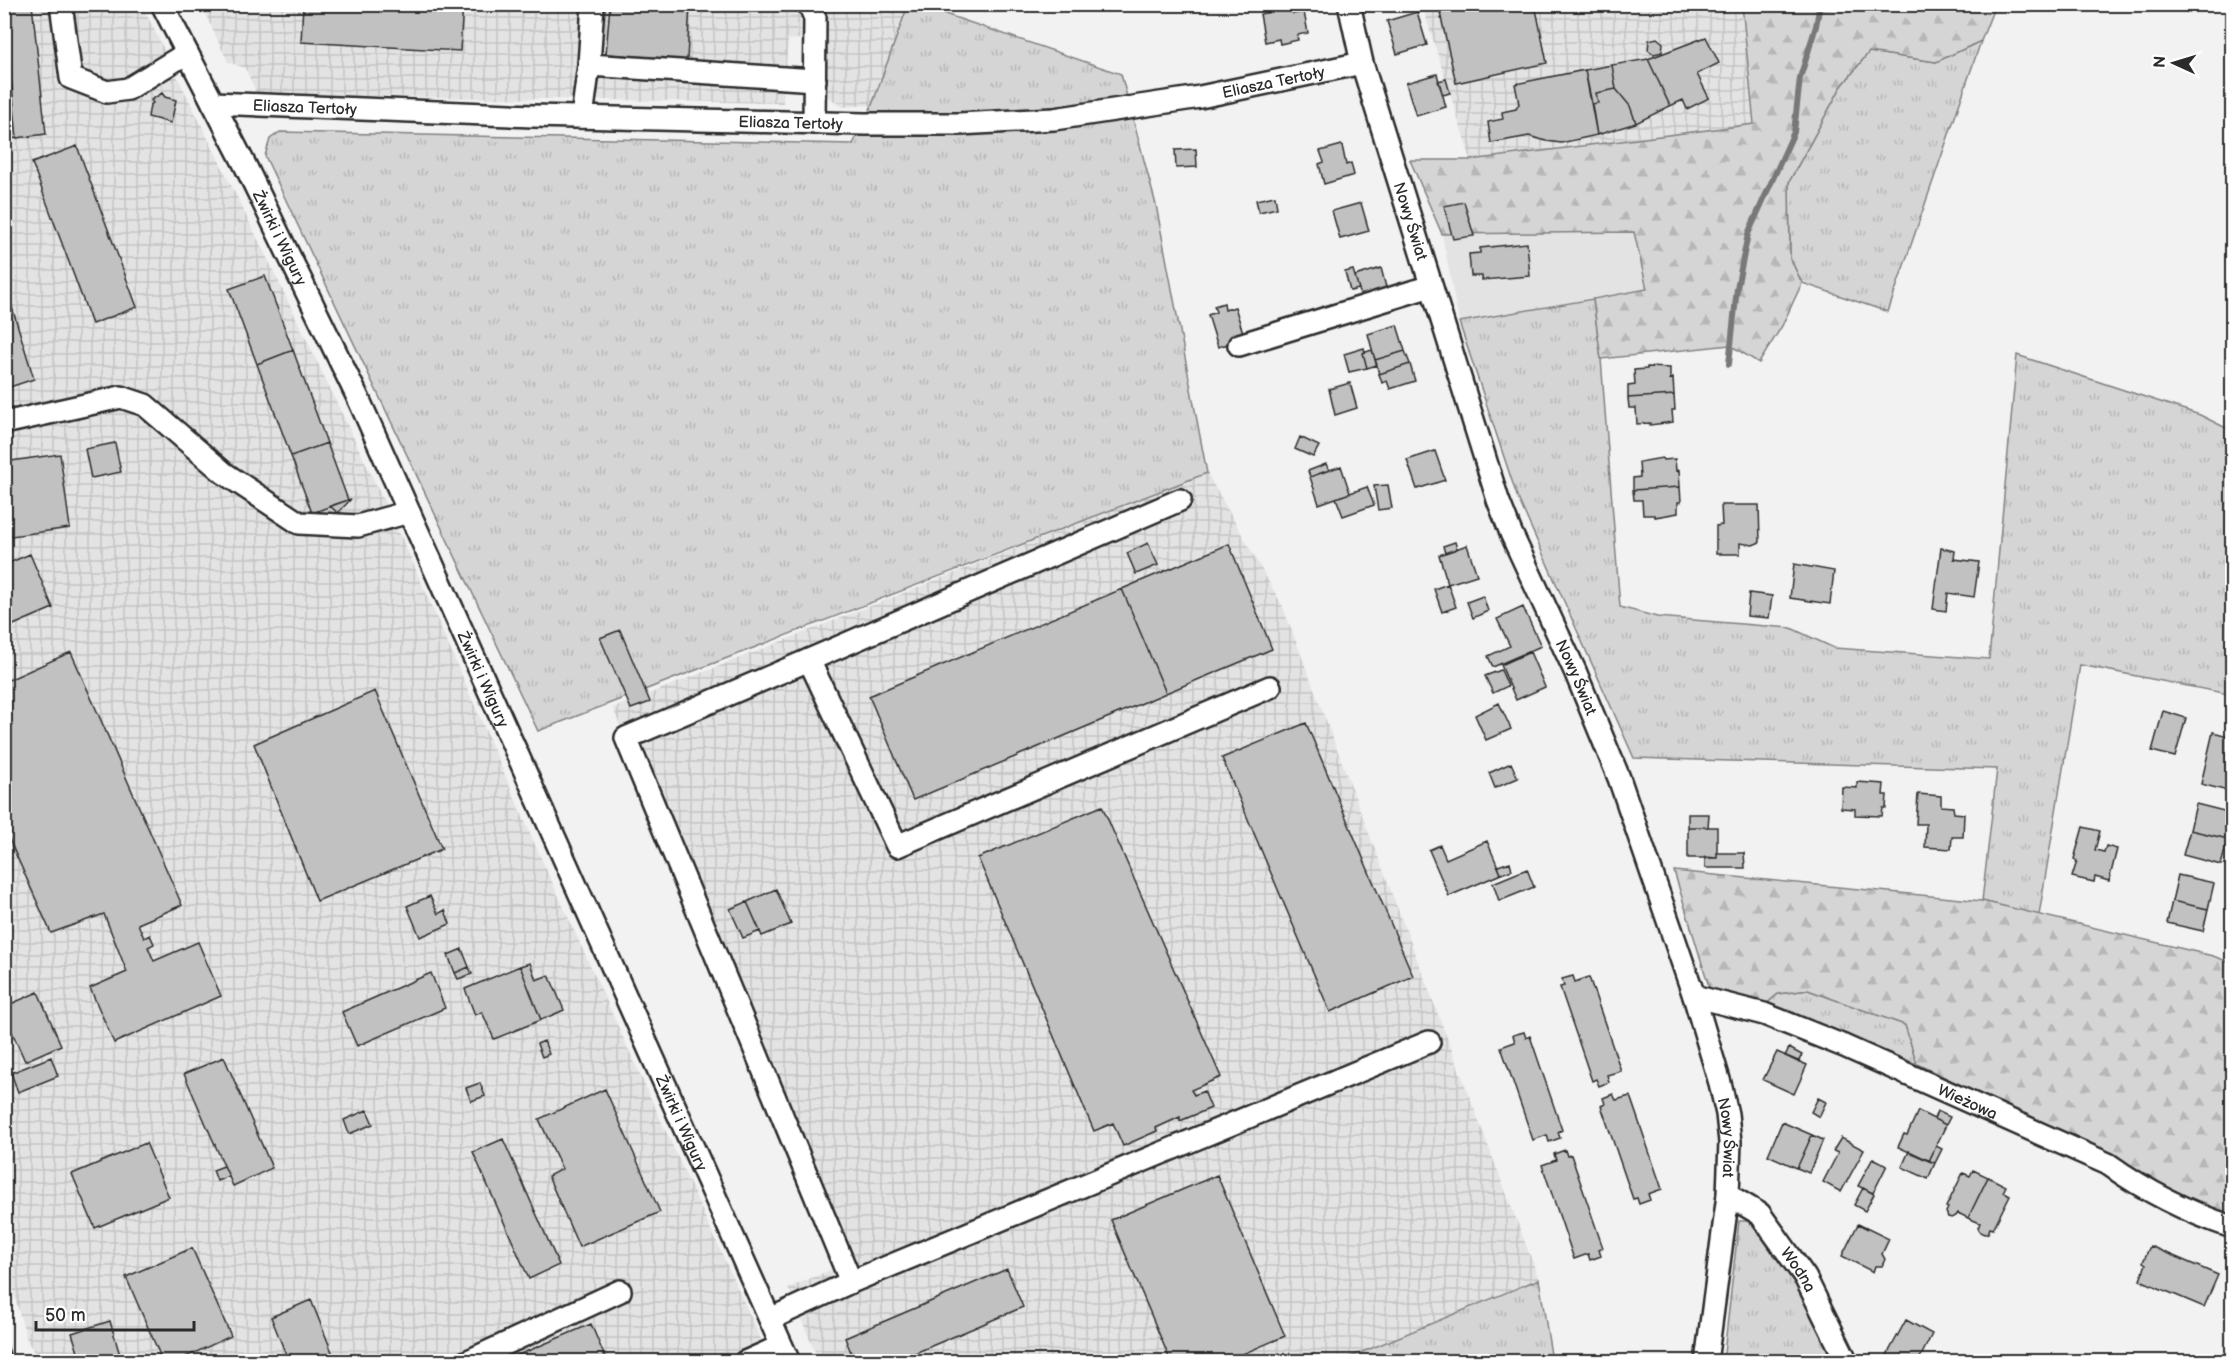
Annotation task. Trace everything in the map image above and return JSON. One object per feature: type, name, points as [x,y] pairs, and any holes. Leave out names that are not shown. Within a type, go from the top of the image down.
[{"type":"street","points":[[60,4],[70,78],[107,92],[128,89],[187,53]]},
{"type":"street","name":"Żwirki i Wigury","points":[[162,4],[359,400],[785,1354]]},
{"type":"street","points":[[582,117],[589,65],[593,4]]},
{"type":"street","points":[[809,4],[815,18],[814,123]]},
{"type":"street","name":"Nowy Świat","points":[[1349,4],[1362,63],[1498,500],[1575,671],[1619,778],[1694,996],[1727,1114],[1730,1142],[1728,1195],[1706,1362]]},
{"type":"street","name":"Eliasza Tertoły","points":[[213,103],[582,117],[959,124],[1054,119],[1200,98],[1362,63]]},
{"type":"street","points":[[589,65],[815,80]]},
{"type":"street","points":[[1239,345],[1431,286]]},
{"type":"street","points":[[4,423],[121,397],[145,405],[224,473],[299,523],[358,526],[409,512]]},
{"type":"street","points":[[851,1282],[626,738],[1180,500]]},
{"type":"street","points":[[809,660],[897,846],[1270,687]]},
{"type":"street","name":"Wieżowa","points":[[1694,996],[1764,1014],[1844,1046],[2108,1164],[2139,1186],[2198,1216],[2232,1227]]},
{"type":"street","points":[[770,1319],[851,1282],[1429,1042]]},
{"type":"street","name":"Wodna","points":[[1728,1195],[1760,1214],[1805,1277],[1847,1362]]},
{"type":"street","points":[[466,1362],[620,1291]]},
{"type":"street","points":[[745,1362],[785,1354]]},
{"type":"shaded area","points":[[4,5],[142,5],[406,547],[536,847],[771,1361],[39,1361],[27,1340],[4,1258]]},
{"type":"shaded area","points":[[201,5],[908,5],[872,105],[843,107],[825,95],[826,37],[788,40],[783,103],[257,94],[245,68],[228,62]]},
{"type":"shaded area","points":[[1422,5],[1742,5],[1755,124],[1471,160]]},
{"type":"shaded area","points":[[1634,232],[1647,289],[1459,322],[1442,234]]},
{"type":"shaded area","points":[[1207,473],[1282,605],[1539,1279],[1341,1361],[819,1361],[788,1288],[835,1268],[613,708]]},
{"type":"green space","points":[[908,5],[929,5],[948,15],[1121,74],[1156,205],[1207,473],[538,731],[265,156],[270,139],[280,132],[853,144],[872,105]]},
{"type":"green space","points":[[1742,5],[1995,5],[1981,41],[1936,62],[1869,52],[1841,87],[1789,182],[1790,258],[1802,283],[1782,326],[1759,363],[1730,345],[1601,359],[1593,299],[1647,289],[1634,232],[1442,234],[1410,160],[1471,160],[1754,124]]},
{"type":"green space","points":[[1981,41],[1888,312],[1802,283],[1790,258],[1789,182],[1841,87],[1869,52],[1936,62]]},
{"type":"green space","points":[[1593,299],[1601,359],[1620,607],[1657,617],[1791,628],[1834,648],[1989,659],[2017,355],[2200,415],[2232,431],[2232,681],[2228,694],[2080,665],[2039,915],[1982,901],[1997,769],[1634,758],[1517,496],[1459,322]]},
{"type":"green space","points":[[1674,871],[1982,901],[2213,956],[2232,963],[2232,1215],[2193,1201],[2034,1120],[1917,1064],[1905,1025],[1808,990],[1778,994],[1766,1004],[1710,990]]},
{"type":"green space","points":[[1808,990],[1905,1025],[1917,1064],[1766,1004],[1778,994]]},
{"type":"green space","points":[[1739,1221],[1747,1221],[1760,1229],[1802,1280],[1841,1361],[1723,1362]]},
{"type":"green space","points":[[1539,1279],[1552,1361],[1343,1361],[1343,1360]]},
{"type":"building","points":[[4,4],[32,4],[46,134],[17,138]]},
{"type":"building","points":[[303,4],[463,4],[460,51],[301,42]]},
{"type":"building","points":[[610,4],[690,4],[687,60],[606,54]]},
{"type":"building","points":[[1479,4],[1535,4],[1547,63],[1456,83],[1440,13]]},
{"type":"building","points":[[1292,8],[1293,14],[1304,12],[1308,33],[1297,35],[1298,40],[1280,44],[1279,39],[1265,42],[1260,14]]},
{"type":"building","points":[[1417,12],[1427,45],[1397,54],[1387,21]]},
{"type":"building","points":[[4,20],[17,138],[4,140]]},
{"type":"building","points":[[1706,37],[1719,63],[1697,74],[1709,98],[1687,109],[1683,100],[1670,106],[1648,59]]},
{"type":"building","points":[[1657,38],[1663,43],[1662,52],[1654,54],[1648,50],[1649,40]]},
{"type":"building","points":[[1648,59],[1670,106],[1636,123],[1630,106],[1616,89],[1612,65]]},
{"type":"building","points":[[1612,65],[1616,89],[1596,93],[1598,103],[1592,104],[1585,70]]},
{"type":"building","points":[[1585,70],[1597,135],[1561,143],[1529,136],[1491,143],[1488,122],[1503,119],[1502,112],[1516,109],[1519,104],[1515,84]]},
{"type":"building","points":[[1437,74],[1446,107],[1416,116],[1406,83]]},
{"type":"building","points":[[1446,79],[1450,93],[1443,95],[1438,81]]},
{"type":"building","points":[[1616,89],[1630,106],[1636,123],[1597,135],[1592,104],[1598,103],[1596,93]]},
{"type":"building","points":[[162,93],[165,97],[176,100],[171,123],[148,117],[150,105],[153,103],[151,100]]},
{"type":"building","points":[[1342,145],[1346,165],[1351,163],[1354,175],[1324,184],[1319,164],[1324,162],[1320,151]]},
{"type":"building","points":[[77,146],[137,307],[92,324],[32,163]]},
{"type":"building","points":[[1196,149],[1197,167],[1176,168],[1175,150]]},
{"type":"building","points":[[1275,196],[1277,208],[1259,212],[1256,200]]},
{"type":"building","points":[[1464,202],[1474,236],[1453,239],[1444,206]]},
{"type":"building","points":[[1361,203],[1369,231],[1340,239],[1332,211]]},
{"type":"building","points":[[1527,243],[1530,276],[1482,280],[1482,276],[1471,276],[1469,254],[1480,253],[1480,248]]},
{"type":"building","points":[[1381,268],[1388,295],[1363,303],[1355,276]]},
{"type":"building","points":[[1353,270],[1359,289],[1350,291],[1345,272]]},
{"type":"building","points":[[265,276],[293,350],[257,364],[229,289]]},
{"type":"building","points":[[4,281],[34,379],[4,389]]},
{"type":"building","points":[[1224,303],[1225,310],[1235,307],[1245,339],[1218,347],[1208,315],[1216,312],[1214,306]]},
{"type":"building","points":[[1397,325],[1405,351],[1375,360],[1368,334]]},
{"type":"building","points":[[1364,348],[1367,368],[1349,372],[1344,354]]},
{"type":"building","points":[[293,350],[327,443],[291,456],[257,364]]},
{"type":"building","points":[[1372,350],[1377,365],[1367,368],[1363,353]]},
{"type":"building","points":[[1405,351],[1410,364],[1379,374],[1375,360]]},
{"type":"building","points":[[1410,364],[1415,381],[1390,389],[1387,381],[1382,383],[1379,374]]},
{"type":"building","points":[[1647,367],[1670,368],[1674,395],[1628,398],[1628,386],[1635,385],[1634,370],[1647,369]]},
{"type":"building","points":[[1350,383],[1357,408],[1335,415],[1329,389]]},
{"type":"building","points":[[1674,395],[1673,422],[1637,424],[1636,408],[1629,408],[1628,398]]},
{"type":"building","points":[[1300,437],[1319,446],[1313,457],[1295,449]]},
{"type":"building","points":[[115,443],[121,472],[91,478],[85,449]]},
{"type":"building","points":[[327,443],[348,500],[312,513],[291,456]]},
{"type":"building","points":[[1435,451],[1445,480],[1417,489],[1407,460]]},
{"type":"building","points":[[60,454],[70,528],[4,537],[4,462]]},
{"type":"building","points":[[1662,458],[1663,460],[1675,459],[1676,471],[1679,470],[1680,487],[1633,490],[1633,478],[1640,477],[1639,462]]},
{"type":"building","points":[[1326,464],[1329,470],[1310,477],[1308,471]]},
{"type":"building","points":[[1341,466],[1350,493],[1319,504],[1310,477]]},
{"type":"building","points":[[1388,485],[1392,508],[1378,510],[1374,486]]},
{"type":"building","points":[[1367,487],[1374,505],[1343,516],[1336,498]]},
{"type":"building","points":[[1680,487],[1681,502],[1678,502],[1678,513],[1655,517],[1655,515],[1643,515],[1642,500],[1634,500],[1633,490]]},
{"type":"building","points":[[351,499],[338,513],[330,506]]},
{"type":"building","points":[[1721,505],[1759,505],[1760,542],[1753,545],[1740,543],[1740,554],[1716,554],[1716,526],[1722,525]]},
{"type":"building","points":[[1455,542],[1457,549],[1445,553],[1443,546]]},
{"type":"building","points":[[1148,543],[1158,565],[1136,574],[1127,553]]},
{"type":"building","points":[[1229,544],[1272,649],[1166,693],[1122,589]]},
{"type":"building","points":[[1467,545],[1477,575],[1448,584],[1439,555]]},
{"type":"building","points":[[1941,548],[1955,551],[1954,559],[1979,562],[1974,597],[1948,593],[1946,611],[1933,609]]},
{"type":"building","points":[[30,554],[53,608],[4,629],[4,565]]},
{"type":"building","points":[[1794,564],[1834,571],[1830,604],[1790,598]]},
{"type":"building","points":[[1448,584],[1456,607],[1442,612],[1434,589]]},
{"type":"building","points":[[1122,589],[1166,693],[913,800],[869,696]]},
{"type":"building","points":[[1749,593],[1772,596],[1769,618],[1747,616]]},
{"type":"building","points":[[1483,596],[1488,611],[1473,618],[1467,602]]},
{"type":"building","points":[[1523,607],[1541,646],[1493,667],[1488,656],[1510,646],[1497,619]]},
{"type":"building","points":[[620,630],[650,702],[631,709],[600,638]]},
{"type":"building","points":[[71,652],[182,905],[138,924],[144,938],[150,935],[154,944],[148,947],[154,961],[198,942],[221,996],[114,1043],[90,988],[127,972],[104,914],[51,933],[4,828],[4,682]]},
{"type":"building","points":[[1530,652],[1545,687],[1516,700],[1501,665]]},
{"type":"building","points":[[1501,670],[1508,686],[1493,693],[1485,676]]},
{"type":"building","points":[[375,691],[442,849],[317,901],[254,744]]},
{"type":"building","points":[[1499,703],[1511,729],[1486,740],[1475,715]]},
{"type":"building","points":[[2163,711],[2186,718],[2175,757],[2152,751]]},
{"type":"building","points":[[1306,723],[1413,976],[1330,1012],[1222,758]]},
{"type":"building","points":[[2213,732],[2232,737],[2232,792],[2201,784]]},
{"type":"building","points":[[1511,763],[1518,778],[1495,788],[1489,773]]},
{"type":"building","points":[[1857,782],[1884,784],[1883,795],[1887,795],[1886,808],[1883,808],[1882,816],[1855,815],[1855,809],[1841,808],[1842,787],[1857,788]]},
{"type":"building","points":[[1918,794],[1941,796],[1941,806],[1953,807],[1954,813],[1964,814],[1963,837],[1952,837],[1951,849],[1925,847],[1926,824],[1916,824]]},
{"type":"building","points":[[2196,804],[2232,813],[2228,839],[2190,830]]},
{"type":"building","points":[[1102,806],[1221,1077],[1191,1090],[1194,1095],[1204,1091],[1211,1108],[1180,1121],[1180,1117],[1156,1128],[1157,1131],[1123,1146],[1113,1123],[1094,1131],[978,858]]},
{"type":"building","points":[[1688,814],[1709,814],[1708,827],[1688,827]]},
{"type":"building","points":[[1688,827],[1717,827],[1717,858],[1688,858]]},
{"type":"building","points":[[2083,827],[2100,831],[2095,850],[2104,852],[2106,846],[2117,849],[2109,881],[2095,877],[2094,882],[2072,877],[2077,861],[2074,859]]},
{"type":"building","points":[[2190,830],[2228,839],[2221,865],[2183,855]]},
{"type":"building","points":[[1487,841],[1501,874],[1449,896],[1429,850],[1440,845],[1446,859]]},
{"type":"building","points":[[1717,853],[1744,853],[1745,868],[1705,868],[1705,857],[1717,858]]},
{"type":"building","points":[[1510,862],[1512,870],[1501,874],[1498,866]]},
{"type":"building","points":[[1527,869],[1534,887],[1499,901],[1493,883]]},
{"type":"building","points":[[2178,875],[2214,883],[2208,909],[2172,901]]},
{"type":"building","points":[[776,889],[791,924],[762,936],[747,902]]},
{"type":"building","points":[[430,896],[438,914],[445,910],[450,924],[420,937],[407,906]]},
{"type":"building","points":[[2172,901],[2208,909],[2203,931],[2167,923]]},
{"type":"building","points":[[747,902],[760,931],[743,938],[730,909]]},
{"type":"building","points":[[462,949],[469,967],[455,973],[448,955]]},
{"type":"building","points":[[530,963],[536,980],[549,975],[564,1010],[541,1020],[520,966]]},
{"type":"building","points":[[520,966],[541,1020],[494,1039],[482,1012],[475,1015],[465,989]]},
{"type":"building","points":[[469,967],[472,974],[458,979],[455,973]]},
{"type":"building","points":[[431,973],[445,1008],[357,1046],[342,1012]]},
{"type":"building","points":[[1573,976],[1575,982],[1589,977],[1621,1071],[1607,1075],[1609,1082],[1599,1086],[1596,1079],[1592,1081],[1560,987],[1564,986],[1562,979]]},
{"type":"building","points":[[38,992],[61,1045],[25,1061],[4,1014],[4,1007]]},
{"type":"building","points":[[1524,1032],[1526,1038],[1530,1036],[1562,1130],[1558,1132],[1560,1138],[1549,1142],[1547,1135],[1533,1140],[1501,1047],[1515,1042],[1513,1035]]},
{"type":"building","points":[[544,1041],[549,1054],[542,1057],[537,1044]]},
{"type":"building","points":[[1789,1048],[1802,1055],[1798,1062],[1785,1056]]},
{"type":"building","points":[[1777,1052],[1807,1065],[1794,1094],[1763,1080]]},
{"type":"building","points":[[51,1057],[58,1076],[18,1092],[11,1073]]},
{"type":"building","points":[[224,1057],[272,1168],[233,1186],[184,1074]]},
{"type":"building","points":[[480,1083],[485,1096],[471,1101],[466,1088]]},
{"type":"building","points":[[605,1089],[660,1212],[579,1247],[548,1176],[562,1169],[539,1119]]},
{"type":"building","points":[[1613,1094],[1616,1100],[1630,1096],[1662,1189],[1648,1194],[1650,1200],[1639,1204],[1637,1198],[1633,1199],[1601,1106],[1605,1104],[1603,1098]]},
{"type":"building","points":[[1818,1098],[1826,1102],[1819,1117],[1811,1112]]},
{"type":"building","points":[[367,1110],[373,1124],[349,1134],[344,1120]]},
{"type":"building","points":[[1918,1111],[1946,1125],[1929,1161],[1898,1147],[1904,1134],[1907,1135]]},
{"type":"building","points":[[1937,1111],[1950,1117],[1946,1125],[1934,1119]]},
{"type":"building","points":[[1782,1122],[1812,1135],[1797,1168],[1768,1155]]},
{"type":"building","points":[[1812,1135],[1823,1140],[1809,1173],[1797,1168]]},
{"type":"building","points":[[1841,1138],[1864,1150],[1841,1192],[1823,1182],[1838,1153],[1833,1151]]},
{"type":"building","points":[[503,1139],[559,1265],[529,1279],[473,1152]]},
{"type":"building","points":[[146,1143],[169,1197],[95,1228],[72,1174]]},
{"type":"building","points":[[1936,1146],[1942,1149],[1935,1163],[1929,1161]]},
{"type":"building","points":[[1565,1150],[1567,1156],[1571,1155],[1603,1248],[1599,1250],[1601,1256],[1590,1260],[1588,1254],[1574,1259],[1542,1165],[1556,1160],[1554,1154]]},
{"type":"building","points":[[1909,1151],[1935,1163],[1928,1179],[1902,1167]]},
{"type":"building","points":[[1873,1158],[1887,1165],[1873,1193],[1858,1186]]},
{"type":"building","points":[[224,1166],[229,1176],[217,1181],[213,1170]]},
{"type":"building","points":[[1973,1170],[1988,1177],[1968,1218],[1958,1213],[1952,1218],[1948,1217],[1946,1207],[1963,1173],[1970,1176]]},
{"type":"building","points":[[1217,1175],[1285,1336],[1224,1362],[1171,1362],[1111,1220]]},
{"type":"building","points":[[1988,1177],[2006,1186],[2003,1192],[2010,1195],[1993,1229],[1990,1228],[1988,1233],[1984,1234],[1978,1228],[1980,1223],[1968,1218]]},
{"type":"building","points":[[1863,1188],[1874,1194],[1865,1211],[1854,1205]]},
{"type":"building","points":[[1858,1224],[1889,1239],[1882,1254],[1885,1259],[1882,1266],[1875,1266],[1873,1272],[1842,1256]]},
{"type":"building","points":[[2150,1246],[2218,1275],[2204,1307],[2140,1280],[2146,1264],[2143,1262]]},
{"type":"building","points":[[192,1248],[231,1336],[175,1362],[163,1362],[126,1277]]},
{"type":"building","points":[[1007,1269],[1023,1307],[894,1362],[855,1362],[845,1338]]},
{"type":"building","points":[[311,1300],[336,1362],[289,1362],[271,1317]]},
{"type":"building","points":[[1906,1320],[1932,1334],[1918,1362],[1898,1362],[1887,1355]]},
{"type":"building","points":[[110,1321],[122,1362],[81,1362],[72,1333]]},
{"type":"building","points":[[591,1324],[607,1362],[502,1362]]},
{"type":"waterway","points":[[1729,364],[1737,288],[1748,234],[1794,132],[1800,78],[1816,26],[1820,4]]},
{"type":"railway","points":[[4,1340],[11,1362]]}]
